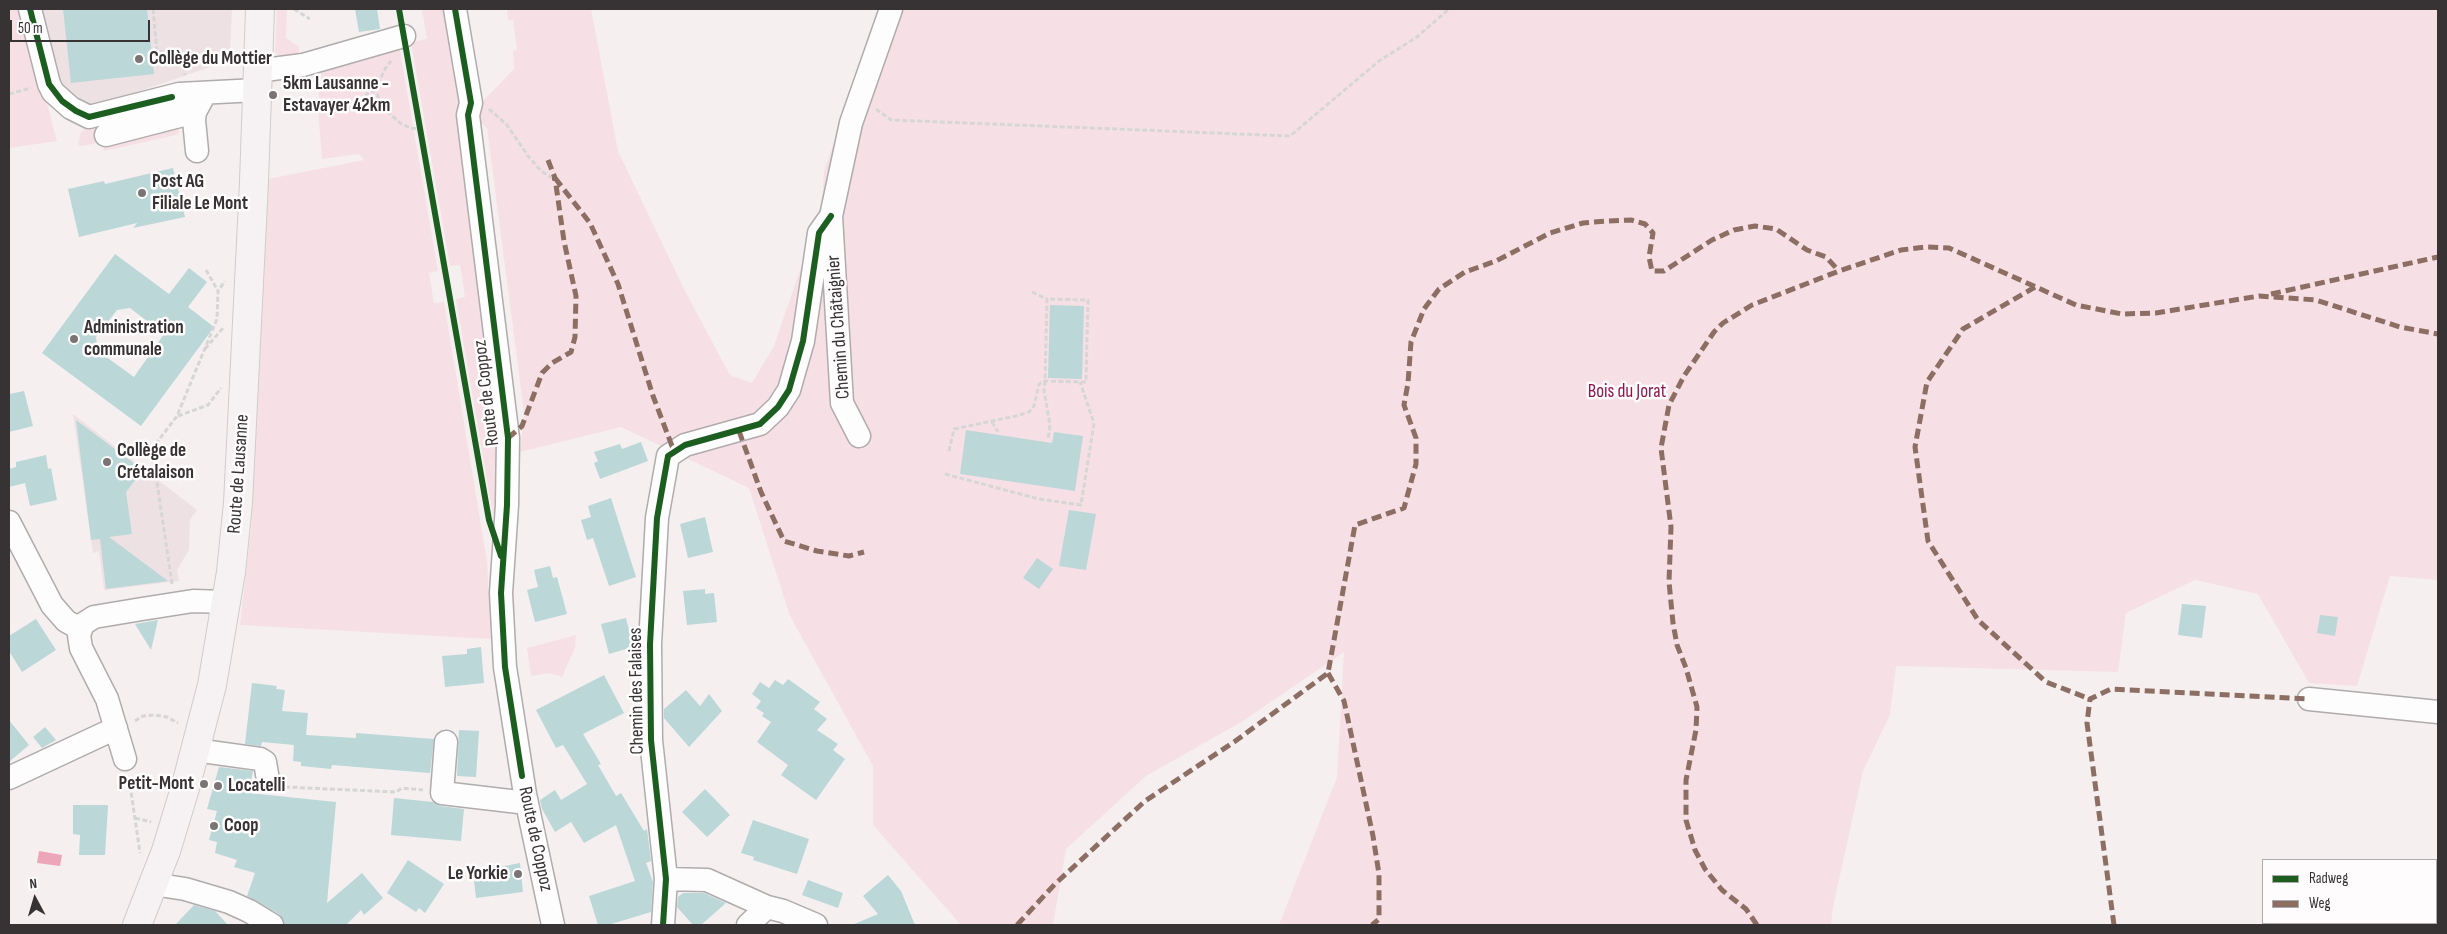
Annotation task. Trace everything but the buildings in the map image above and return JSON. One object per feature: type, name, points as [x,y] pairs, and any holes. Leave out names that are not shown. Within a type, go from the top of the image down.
[{"type":"main road","name":"Route de Lausanne","points":[[137,925],[148,872],[166,851],[195,750],[212,684],[227,602],[238,503],[260,9]]},
{"type":"street","points":[[30,9],[49,84],[62,101],[76,111],[89,117],[179,94],[200,103]]},
{"type":"street","name":"Route de Coppoz","points":[[455,9],[471,103],[468,115],[508,438],[507,505],[501,593],[505,667],[527,803],[553,925]]},
{"type":"street","name":"Chemin du Châtaignier","points":[[859,436],[842,403],[830,216],[851,123],[891,9]]},
{"type":"street","points":[[106,135],[303,65],[401,46]]},
{"type":"street","points":[[197,151],[200,103]]},
{"type":"street","name":"Chemin du Châtaignier","points":[[668,456],[684,445],[760,424],[778,407],[789,390],[803,341],[819,233],[830,216]]},
{"type":"street","name":"Chemin des Falaises","points":[[663,925],[666,879],[652,761],[649,694],[651,591],[657,518],[668,456]]},
{"type":"street","points":[[9,522],[52,605],[66,621],[80,629]]},
{"type":"street","points":[[125,759],[120,723],[81,648],[79,641],[80,629],[88,619],[108,614],[193,602],[227,602]]},
{"type":"street","points":[[2309,699],[2438,712]]},
{"type":"street","points":[[9,778],[120,723]]},
{"type":"street","points":[[446,742],[442,793],[527,803]]},
{"type":"street","points":[[195,750],[260,759],[265,762],[268,780]]},
{"type":"street","points":[[148,872],[185,889],[229,902],[272,925]]},
{"type":"street","points":[[666,879],[706,880],[767,907],[783,911],[816,925]]},
{"type":"street","points":[[748,925],[767,907]]},
{"type":"path","points":[[154,9],[157,52],[180,50],[186,80]]},
{"type":"path","points":[[294,9],[310,19]]},
{"type":"path","points":[[399,9],[401,46],[407,52],[485,500]]},
{"type":"path","points":[[860,98],[891,120],[1290,136],[1379,61],[1417,37],[1448,9]]},
{"type":"path","points":[[375,91],[385,70],[393,60]]},
{"type":"path","points":[[375,91],[378,96],[376,101]]},
{"type":"path","points":[[375,91],[368,92],[366,98],[370,102],[376,101]]},
{"type":"path","points":[[376,101],[400,123],[410,128],[420,128]]},
{"type":"path","points":[[485,105],[507,125],[528,156],[541,171],[552,178]]},
{"type":"path","points":[[172,584],[152,448],[177,416],[217,319],[218,291],[206,270]]},
{"type":"path","points":[[218,291],[225,281]]},
{"type":"path","points":[[949,451],[954,429],[992,422],[1029,412],[1034,406],[1040,384],[1045,381],[1086,382],[1088,300],[1047,299],[1032,292]]},
{"type":"path","points":[[1047,299],[1045,400],[1050,425],[1048,440]]},
{"type":"path","points":[[203,352],[223,328]]},
{"type":"path","points":[[944,474],[1039,499],[1081,505],[1094,423],[1080,382]]},
{"type":"path","points":[[177,416],[208,405],[221,388]]},
{"type":"path","points":[[992,422],[998,432]]},
{"type":"path","points":[[120,723],[151,715],[163,716],[174,721]]},
{"type":"path","points":[[125,759],[140,855],[148,872]]},
{"type":"path","points":[[268,780],[276,787],[396,792],[402,788],[442,793]]},
{"type":"path","points":[[135,818],[151,822]]},
{"type":"shaded area","name":"Collège du Mottier","points":[[39,9],[232,9],[230,55],[219,64],[93,107],[72,100],[59,81]]},
{"type":"shaded area","name":"Collège de Crétalaison","points":[[73,414],[197,510],[190,520],[189,550],[177,570],[179,581],[104,590],[99,551],[93,553]]},
{"type":"shaded area","points":[[39,851],[62,855],[60,866],[37,863]]},
{"type":"green space","points":[[9,9],[22,9],[57,141],[9,148]]},
{"type":"green space","points":[[277,9],[287,9],[286,38],[299,47],[299,52],[294,55],[280,57],[275,52]]},
{"type":"green space","points":[[422,9],[444,9],[474,203],[497,440],[497,513],[493,515],[456,299],[465,297],[460,265],[450,266],[411,42],[427,39]]},
{"type":"green space","name":"Bois du Jorat","points":[[507,9],[591,9],[618,151],[684,289],[730,375],[752,383],[774,346],[822,206],[824,171],[881,9],[2438,9],[2438,580],[2390,576],[2357,686],[2309,683],[2258,594],[2195,580],[2126,613],[2118,672],[1896,666],[1890,715],[1863,771],[1833,907],[1831,925],[1279,925],[1337,777],[1344,652],[1243,721],[1146,776],[1066,849],[1053,925],[961,925],[873,825],[873,766],[790,616],[749,488],[621,427],[520,452],[524,413],[487,128],[474,116],[477,107],[514,69],[513,51],[517,50],[513,20],[508,20]]},
{"type":"green space","points":[[399,45],[438,271],[429,273],[434,303],[444,302],[487,561],[491,639],[240,625],[251,530],[268,179],[364,160],[359,154],[322,159],[318,109],[319,84],[323,66]]},
{"type":"green space","points":[[93,124],[178,127],[179,132],[176,135],[104,151],[102,142],[78,145],[81,132]]},
{"type":"green space","points":[[576,635],[575,648],[562,677],[549,673],[531,676],[527,648]]},
{"type":"marked path","points":[[548,160],[555,178],[552,178]]},
{"type":"marked path","points":[[555,178],[590,223],[618,284],[653,396],[672,446],[676,449]]},
{"type":"marked path","points":[[508,438],[522,426],[542,373],[552,363],[571,352],[575,337],[576,296],[564,241],[555,178]]},
{"type":"marked path","points":[[1017,925],[1055,884],[1145,801],[1234,742],[1328,673],[1355,525],[1404,508],[1416,464],[1416,438],[1404,405],[1408,383],[1411,342],[1424,309],[1439,289],[1465,272],[1496,261],[1550,233],[1583,223],[1607,221],[1631,220],[1645,224],[1653,233],[1649,257],[1652,271],[1664,271],[1712,240],[1734,230],[1755,226],[1776,229],[1807,250],[1826,257],[1839,271]]},
{"type":"marked path","points":[[1757,925],[1746,909],[1722,890],[1705,869],[1695,850],[1686,820],[1686,780],[1696,730],[1697,707],[1686,668],[1677,645],[1673,623],[1669,582],[1671,527],[1661,448],[1669,405],[1684,376],[1714,332],[1723,323],[1752,305],[1839,271],[1901,250],[1926,247],[1949,248],[2076,305],[2122,314],[2156,313],[2259,296],[2316,300],[2400,327],[2438,334]]},
{"type":"marked path","points":[[2271,294],[2438,257]]},
{"type":"marked path","points":[[2035,287],[1963,329],[1927,382],[1915,447],[1928,541],[1978,620],[2046,682],[2090,699]]},
{"type":"marked path","points":[[739,431],[761,492],[784,541],[817,551],[849,556],[864,552]]},
{"type":"marked path","points":[[1328,673],[1344,701],[1373,836],[1379,874],[1379,919],[1372,925]]},
{"type":"marked path","points":[[2114,925],[2087,723],[2090,699],[2111,689],[2309,699]]},
{"type":"cycle path","points":[[30,9],[49,84],[62,101],[76,111],[89,117],[172,97]]},
{"type":"cycle path","points":[[399,9],[489,520],[501,556]]},
{"type":"cycle path","points":[[455,9],[471,103],[468,115],[508,438],[507,505],[501,593],[505,667],[522,776]]},
{"type":"cycle path","points":[[663,925],[666,879],[651,740],[650,644],[657,518],[668,456],[685,445],[760,424],[778,407],[789,390],[803,341],[819,233],[831,216]]},
{"type":"place","name":"Collège du Mottier","points":[[139,59]]},
{"type":"place","name":"5km Lausanne - Estavayer 42km","points":[[273,95]]},
{"type":"place","name":"Post AG Filiale Le Mont","points":[[142,193]]},
{"type":"place","name":"Administration communale","points":[[74,339]]},
{"type":"place","name":"Collège de Crétalaison","points":[[107,462]]},
{"type":"place","name":"Petit-Mont","points":[[204,784]]},
{"type":"place","name":"Locatelli","points":[[218,786]]},
{"type":"place","name":"Coop","points":[[214,826]]},
{"type":"place","name":"Le Yorkie","points":[[518,874]]}]
